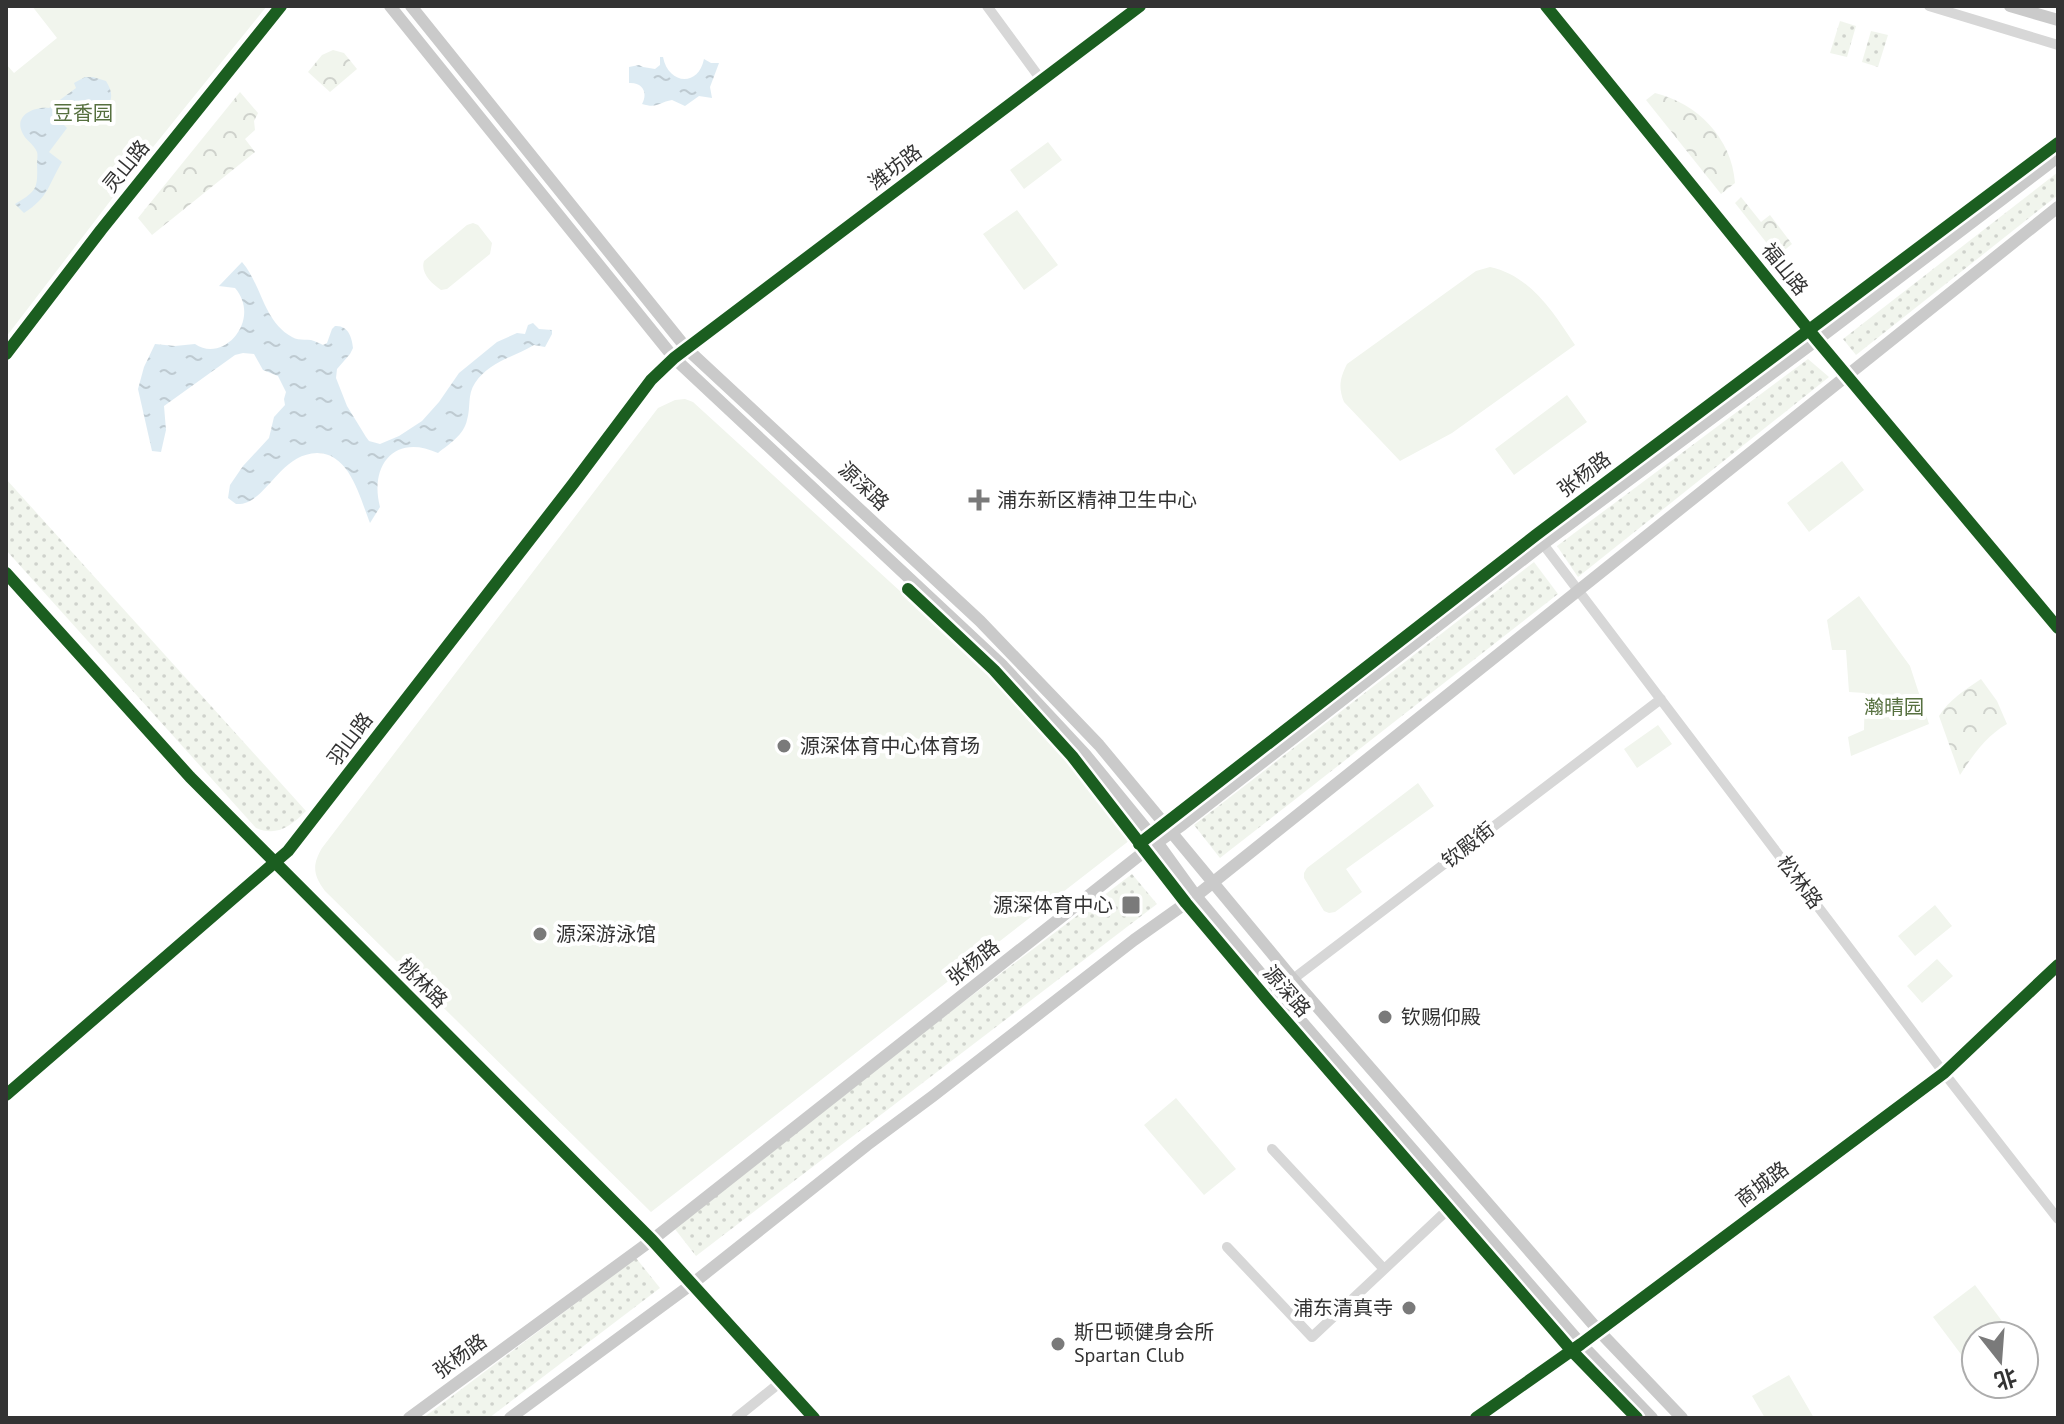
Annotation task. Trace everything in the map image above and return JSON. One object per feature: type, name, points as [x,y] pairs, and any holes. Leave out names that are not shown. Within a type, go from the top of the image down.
[{"type":"main road","name":"源深路","points":[[390,6],[674,358],[1003,666],[1085,754],[1276,992],[1581,1344],[1652,1418]]},
{"type":"main road","name":"源深路","points":[[411,6],[687,349],[980,621],[1099,745],[1293,979],[1598,1330],[1682,1418]]},
{"type":"main road","points":[[2010,6],[2058,20]]},
{"type":"main road","name":"张杨路","points":[[409,1418],[652,1240],[1157,842],[1543,544],[2058,157]]},
{"type":"main road","points":[[510,1418],[692,1284],[867,1145],[1213,883],[2058,207]]},
{"type":"street","name":"灵山路","points":[[6,354],[281,6]]},
{"type":"street","points":[[987,6],[1042,81]]},
{"type":"street","name":"潍坊路","points":[[674,358],[1140,6]]},
{"type":"street","name":"福山路","points":[[1546,6],[1817,340],[2058,628]]},
{"type":"street","points":[[1929,6],[2058,45]]},
{"type":"street","name":"羽山路","points":[[6,1095],[299,839],[651,380],[674,358]]},
{"type":"street","name":"松林路","points":[[1543,544],[2058,1219]]},
{"type":"street","name":"桃林路","points":[[6,573],[190,777],[652,1240],[814,1418]]},
{"type":"street","name":"钦殿街","points":[[1276,992],[1661,699]]},
{"type":"street","name":"商城路","points":[[1476,1418],[1581,1344],[1944,1073],[2058,965]]},
{"type":"street","points":[[1272,1149],[1384,1269]]},
{"type":"street","points":[[1227,1247],[1312,1337],[1457,1201]]},
{"type":"street","points":[[736,1418],[782,1381]]},
{"type":"green space","name":"豆香园","points":[[32,6],[267,6],[124,183],[6,337],[6,64],[14,73],[57,38]]},
{"type":"green space","points":[[1840,21],[1856,26],[1847,57],[1830,53]]},
{"type":"green space","points":[[1871,31],[1888,35],[1878,67],[1862,62]]},
{"type":"green space","points":[[333,50],[344,53],[357,69],[330,92],[308,72],[322,55]]},
{"type":"green space","points":[[240,92],[258,113],[254,121],[255,130],[245,139],[255,152],[152,235],[138,218]]},
{"type":"green space","points":[[1655,93],[1685,105],[1710,125],[1719,137],[1727,151],[1735,183],[1721,194],[1646,100]]},
{"type":"green space","points":[[1048,142],[1062,160],[1024,189],[1010,170]]},
{"type":"green space","points":[[2058,172],[2058,195],[1856,355],[1843,339]]},
{"type":"green space","points":[[1741,197],[1761,222],[1770,215],[1792,244],[1777,256],[1735,203]]},
{"type":"green space","points":[[1017,210],[1058,265],[1024,290],[983,234]]},
{"type":"green space","points":[[473,223],[492,243],[490,254],[447,289],[441,290],[425,274],[424,261]]},
{"type":"green space","points":[[1490,267],[1517,278],[1540,297],[1575,345],[1452,433],[1400,461],[1344,402],[1340,387],[1347,364],[1476,271]]},
{"type":"green space","points":[[1808,359],[1829,377],[1578,577],[1557,546]]},
{"type":"green space","points":[[1567,395],[1587,422],[1514,475],[1495,449]]},
{"type":"green space","name":"源深体育中心","points":[[685,399],[693,402],[993,676],[1072,764],[1130,840],[651,1212],[325,891],[316,875],[315,865],[322,848],[658,408]]},
{"type":"green space","points":[[1842,461],[1864,490],[1809,532],[1787,503]]},
{"type":"green space","points":[[6,479],[306,811],[295,821],[277,831],[256,828],[6,550]]},
{"type":"green space","points":[[1534,562],[1558,594],[1220,858],[1194,825]]},
{"type":"green space","name":"瀚晴园","points":[[1859,596],[1910,666],[1929,724],[1851,756],[1848,737],[1864,730],[1865,693],[1849,692],[1846,650],[1832,650],[1827,620]]},
{"type":"green space","points":[[1981,679],[1997,701],[2007,724],[1986,740],[1960,775],[1939,716],[1953,700]]},
{"type":"green space","points":[[1658,725],[1672,744],[1637,768],[1624,749]]},
{"type":"green space","points":[[1418,783],[1434,806],[1346,869],[1362,892],[1335,912],[1324,911],[1304,878],[1307,868]]},
{"type":"green space","points":[[1132,874],[1157,904],[696,1256],[671,1224]]},
{"type":"green space","points":[[1935,905],[1952,926],[1915,956],[1898,936]]},
{"type":"green space","points":[[1937,959],[1953,976],[1922,1003],[1907,986]]},
{"type":"green space","points":[[1176,1098],[1236,1169],[1204,1195],[1144,1125]]},
{"type":"green space","points":[[636,1258],[660,1288],[489,1418],[423,1418]]},
{"type":"green space","points":[[1975,1285],[2001,1320],[1960,1320],[1960,1353],[1933,1317]]},
{"type":"green space","points":[[1789,1375],[1814,1418],[1765,1418],[1752,1396]]},
{"type":"water","points":[[660,57],[663,57],[671,73],[683,79],[696,75],[704,59],[719,63],[710,87],[712,98],[699,96],[685,106],[672,100],[655,105],[642,104],[644,92],[638,84],[629,83],[629,67],[639,65],[655,69],[660,65]]},
{"type":"water","points":[[85,77],[106,81],[111,93],[109,104],[105,112],[93,106],[69,116],[72,120],[64,125],[67,128],[49,152],[62,162],[43,196],[24,213],[15,204],[34,189],[37,155],[36,149],[22,132],[23,116],[32,110],[49,108],[76,88],[74,83]]},
{"type":"water","points":[[242,262],[275,322],[292,337],[323,345],[335,326],[343,327],[348,332],[353,348],[337,369],[336,378],[347,406],[366,437],[380,444],[422,421],[459,373],[497,342],[517,333],[525,334],[528,325],[533,323],[539,329],[552,330],[552,334],[545,347],[534,345],[495,365],[481,376],[471,392],[463,430],[438,453],[409,447],[389,457],[378,478],[380,507],[370,523],[358,490],[346,469],[338,460],[317,453],[292,462],[256,497],[236,504],[228,498],[230,485],[269,438],[274,417],[285,405],[286,392],[278,376],[263,370],[254,354],[235,355],[164,406],[166,430],[161,452],[152,451],[138,389],[155,344],[195,344],[206,349],[217,348],[236,335],[242,325],[242,300],[235,288],[219,286]]},
{"type":"cycle path","points":[[6,354],[281,6]]},
{"type":"cycle path","points":[[6,1095],[288,851],[651,380],[674,358],[1140,6]]},
{"type":"cycle path","points":[[1546,6],[1817,340],[2058,628]]},
{"type":"cycle path","points":[[1139,844],[1536,535],[2058,143]]},
{"type":"cycle path","points":[[6,573],[190,777],[652,1240],[814,1418]]},
{"type":"cycle path","points":[[908,589],[994,670],[1072,756],[1186,903],[1266,998],[1572,1351],[1637,1418]]},
{"type":"cycle path","points":[[1476,1418],[1581,1344],[1944,1073],[2058,965]]},
{"type":"place","name":"浦东新区精神卫生中心","points":[[979,500]]},
{"type":"place","name":"源深体育中心体育场","points":[[784,746]]},
{"type":"place","name":"源深体育中心","points":[[1131,905]]},
{"type":"place","name":"源深游泳馆","points":[[540,934]]},
{"type":"place","name":"钦赐仰殿","points":[[1385,1017]]},
{"type":"place","name":"浦东清真寺","points":[[1409,1308]]},
{"type":"place","name":"斯巴顿健身会所 Spartan Club","points":[[1058,1344]]}]
